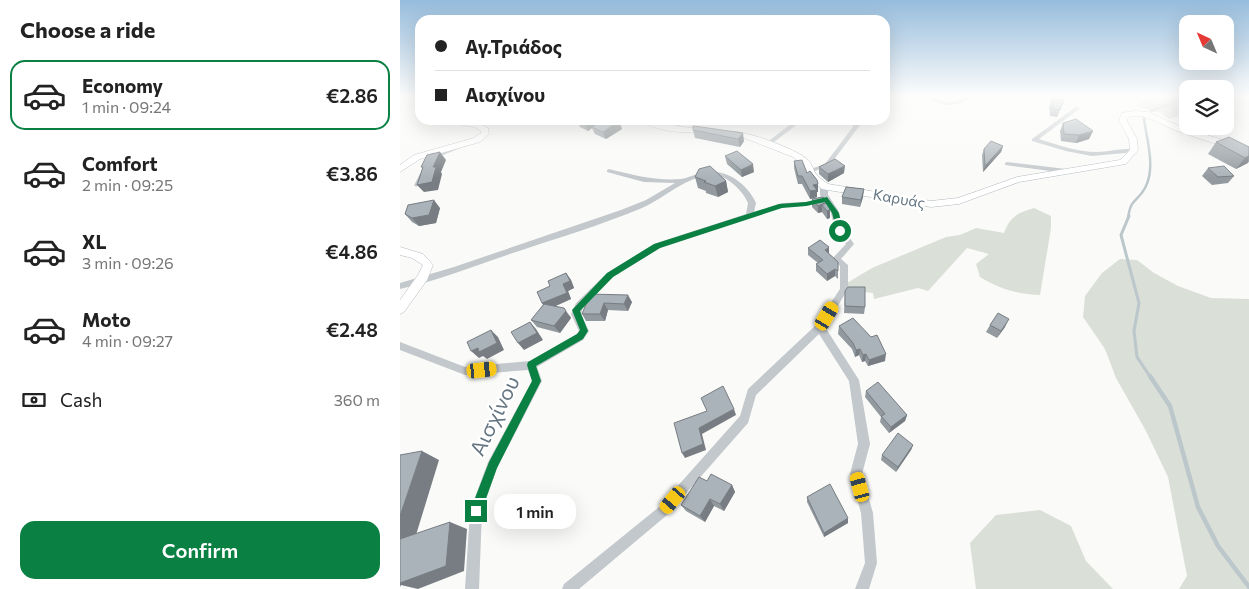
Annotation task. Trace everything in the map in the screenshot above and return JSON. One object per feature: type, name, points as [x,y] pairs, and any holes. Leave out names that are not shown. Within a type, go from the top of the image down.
[{"type":"street","points":[[1056,123],[1034,140],[1052,146],[1099,154],[1120,150],[1134,152],[1133,139],[1124,123]]},
{"type":"street","points":[[1166,123],[1180,130],[1249,151]]},
{"type":"street","points":[[400,169],[415,158],[483,137],[484,130],[476,125]]},
{"type":"street","points":[[569,589],[663,511],[744,419],[752,392],[820,327],[844,289],[844,266],[836,259],[850,244],[840,231],[836,213],[823,194],[824,187],[810,172],[807,164],[800,157],[744,135],[710,130],[682,131],[657,125]]},
{"type":"street","points":[[677,125],[682,131]]},
{"type":"street","points":[[768,144],[793,125]]},
{"type":"street","points":[[810,172],[827,165],[853,125]]},
{"type":"street","name":"Καρυάς","points":[[824,187],[884,195],[922,204],[940,204],[964,199],[1010,182],[1120,163],[1134,152]]},
{"type":"street","points":[[1007,164],[1066,171]]},
{"type":"street","points":[[609,172],[644,180],[684,181]]},
{"type":"street","points":[[400,286],[450,274],[640,205],[684,181],[712,174],[722,175],[749,196],[752,204],[749,216]]},
{"type":"street","points":[[531,365],[580,337],[584,331],[576,310],[578,305],[616,271],[657,246],[782,206],[806,204],[827,199]]},
{"type":"street","points":[[400,250],[419,257],[428,263],[420,282],[400,309]]},
{"type":"street","points":[[820,327],[854,380],[856,389],[864,444],[856,474],[866,513],[871,563],[862,589]]},
{"type":"street","name":"Αισχίνου","points":[[400,346],[465,371],[531,365],[537,381],[492,466],[476,511],[472,589]]},
{"type":"lane","points":[[432,159],[462,144]]},
{"type":"lane","points":[[416,185],[423,171]]},
{"type":"shaded area","points":[[1034,208],[1051,216],[1051,228],[1040,295],[1009,290],[994,285],[980,277],[976,264],[989,254],[967,248],[928,291],[918,288],[874,299],[873,293],[846,290],[847,283],[872,268],[946,237],[960,235],[976,228],[1004,233],[1015,216]]},
{"type":"shaded area","points":[[1120,259],[1137,260],[1154,273],[1178,286],[1211,298],[1249,299],[1249,589],[1179,589],[1187,576],[1168,477],[1146,431],[1116,378],[1105,349],[1083,317],[1085,296],[1102,273]]},
{"type":"shaded area","points":[[1040,510],[1071,526],[1086,561],[1113,589],[976,589],[970,543],[996,515]]},
{"type":"building","points":[[1063,123],[1082,123],[1093,131],[1079,135],[1064,134]]},
{"type":"building","points":[[595,125],[613,125],[603,132],[592,127]]},
{"type":"building","points":[[693,126],[743,133],[738,139],[693,130]]},
{"type":"building","points":[[1229,137],[1249,147],[1249,156],[1245,158],[1216,142]]},
{"type":"building","points":[[991,141],[1003,146],[985,166],[984,149]]},
{"type":"building","points":[[737,151],[753,164],[741,170],[725,156]]},
{"type":"building","points":[[440,152],[433,167],[436,167],[432,182],[417,185],[423,167],[421,167],[427,155]]},
{"type":"building","points":[[835,159],[845,166],[828,174],[819,167]]},
{"type":"building","points":[[802,160],[807,173],[810,171],[817,180],[818,184],[813,185],[817,190],[810,191],[802,176],[798,176],[794,161]]},
{"type":"building","points":[[710,166],[726,181],[715,186],[695,177],[699,169]]},
{"type":"building","points":[[1224,166],[1234,176],[1218,177],[1208,168]]},
{"type":"building","points":[[846,187],[864,189],[861,200],[842,197]]},
{"type":"building","points":[[823,197],[827,202],[818,206],[812,199]]},
{"type":"building","points":[[434,200],[429,215],[412,218],[405,214],[408,205]]},
{"type":"building","points":[[828,202],[830,210],[827,211],[822,205]]},
{"type":"building","points":[[820,240],[829,247],[825,250],[838,262],[838,271],[835,269],[827,274],[816,264],[823,260],[808,248]]},
{"type":"building","points":[[566,273],[570,281],[563,284],[567,293],[542,303],[537,292],[550,286],[548,281]]},
{"type":"building","points":[[848,287],[865,287],[865,307],[845,306],[845,291]]},
{"type":"building","points":[[590,294],[628,295],[624,304],[604,303],[600,314],[582,314]]},
{"type":"building","points":[[544,304],[564,308],[566,311],[554,326],[531,320]]},
{"type":"building","points":[[998,313],[1009,319],[1001,331],[990,325]]},
{"type":"building","points":[[853,318],[871,337],[877,335],[886,354],[869,360],[860,349],[856,350],[853,343],[839,326]]},
{"type":"building","points":[[530,322],[537,333],[518,343],[511,332]]},
{"type":"building","points":[[491,330],[497,343],[479,352],[478,348],[471,351],[467,342]]},
{"type":"building","points":[[878,382],[907,415],[891,427],[881,416],[885,414],[866,391]]},
{"type":"building","points":[[723,386],[734,409],[699,428],[703,444],[682,453],[674,423],[707,411],[701,398]]},
{"type":"building","points":[[898,433],[913,445],[898,467],[882,455]]},
{"type":"building","points":[[422,451],[400,516],[400,455]]},
{"type":"building","points":[[711,474],[732,485],[720,504],[710,499],[700,516],[681,505],[699,477],[707,481]]},
{"type":"building","points":[[830,484],[848,518],[824,533],[807,497]]},
{"type":"building","points":[[450,522],[446,566],[400,583],[400,539]]},
{"type":"waterway","points":[[1128,218],[1133,203],[1145,188],[1150,172],[1150,154],[1145,123]]},
{"type":"waterway","points":[[1129,216],[1121,235],[1139,303],[1134,331],[1137,357],[1151,378]]},
{"type":"waterway","points":[[1150,376],[1170,406],[1198,507],[1218,546],[1249,587]]},
{"type":"route","points":[[476,511],[492,466],[537,381],[531,365],[580,337],[584,331],[583,325],[576,314],[578,305],[610,275],[657,246],[782,206],[806,204],[827,199],[836,213],[840,231]]}]
